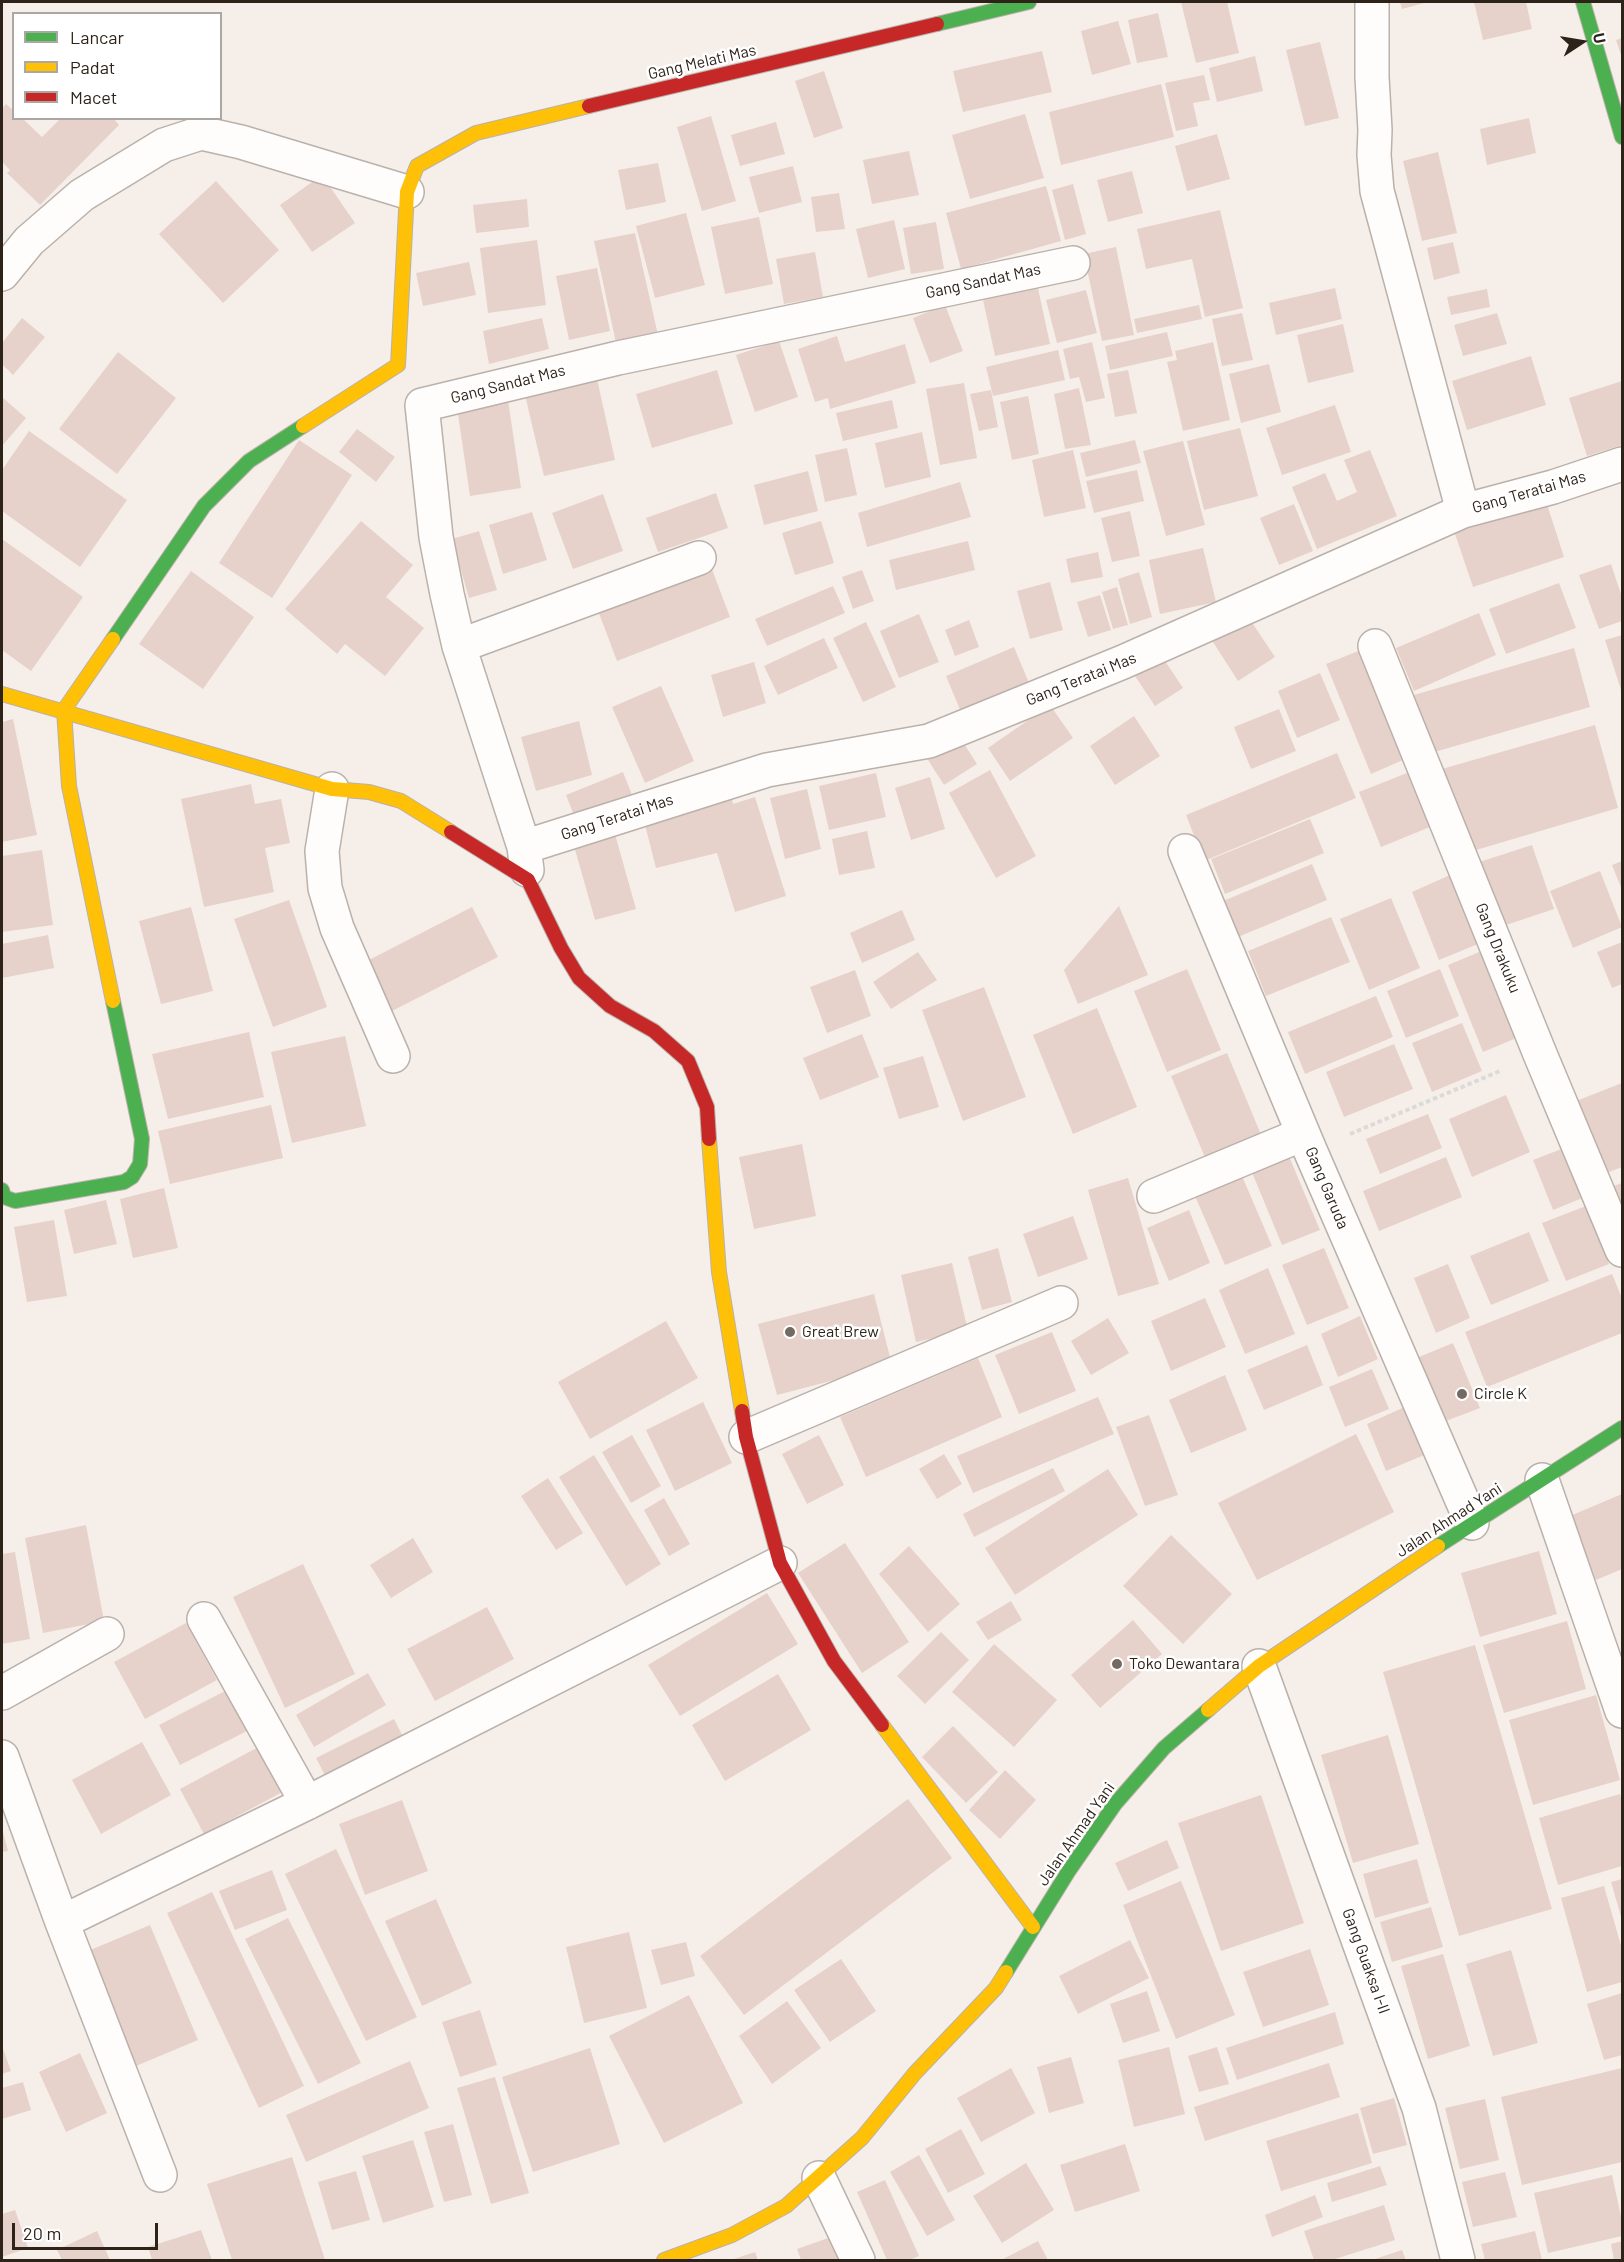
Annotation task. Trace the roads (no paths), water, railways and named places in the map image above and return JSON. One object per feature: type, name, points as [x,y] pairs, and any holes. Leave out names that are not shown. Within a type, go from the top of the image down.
[{"type":"street","name":"Gang Melati Mas","points":[[407,192],[417,166],[476,133],[1029,2]]},
{"type":"street","points":[[1372,2],[1374,155],[1377,191],[1463,511]]},
{"type":"street","points":[[1583,2],[1623,137]]},
{"type":"street","points":[[2,274],[29,241],[82,195],[164,145],[201,133],[241,142],[407,192],[398,365],[249,461],[204,506],[64,710],[69,786],[142,1139],[140,1164],[132,1176],[124,1182],[15,1202],[4,1197],[2,1190]]},
{"type":"street","name":"Gang Sandat Mas","points":[[528,880],[524,847],[459,646],[436,537],[422,405],[618,358],[1073,262]]},
{"type":"street","name":"Gang Teratai Mas","points":[[524,847],[768,770],[929,741],[1123,662],[1463,511],[1553,488],[1623,464]]},
{"type":"street","points":[[459,646],[699,558]]},
{"type":"street","name":"Gang Drakuku","points":[[1375,646],[1540,1054],[1623,1250]]},
{"type":"street","points":[[2,694],[332,789],[369,792],[400,801],[528,880],[561,948],[579,978],[610,1006],[654,1032],[688,1061],[706,1107],[719,1272],[746,1437],[780,1563],[834,1661],[1033,1927]]},
{"type":"street","points":[[332,789],[322,851],[325,888],[337,928],[393,1056]]},
{"type":"street","name":"Gang Garuda","points":[[1185,851],[1307,1142],[1472,1523]]},
{"type":"street","points":[[1154,1196],[1307,1142]]},
{"type":"street","points":[[746,1437],[1061,1303]]},
{"type":"street","name":"Jalan Ahmad Yani","points":[[664,2260],[732,2235],[786,2206],[862,2138],[915,2073],[996,1988],[1033,1927],[1115,1804],[1164,1748],[1259,1666],[1472,1523],[1623,1428]]},
{"type":"street","points":[[1542,1480],[1623,1711]]},
{"type":"street","points":[[62,1922],[307,1803],[780,1563]]},
{"type":"street","points":[[204,1619],[307,1803]]},
{"type":"street","points":[[2,1693],[107,1634]]},
{"type":"street","name":"Gang Guaksa I-II","points":[[1259,1666],[1419,2108],[1458,2260]]},
{"type":"street","points":[[2,1757],[62,1922],[160,2175]]},
{"type":"street","points":[[819,2178],[858,2260]]},
{"type":"place","name":"Great Brew","points":[[790,1332]]},
{"type":"place","name":"Circle K","points":[[1462,1394]]},
{"type":"place","name":"Toko Dewantara","points":[[1117,1664]]}]
